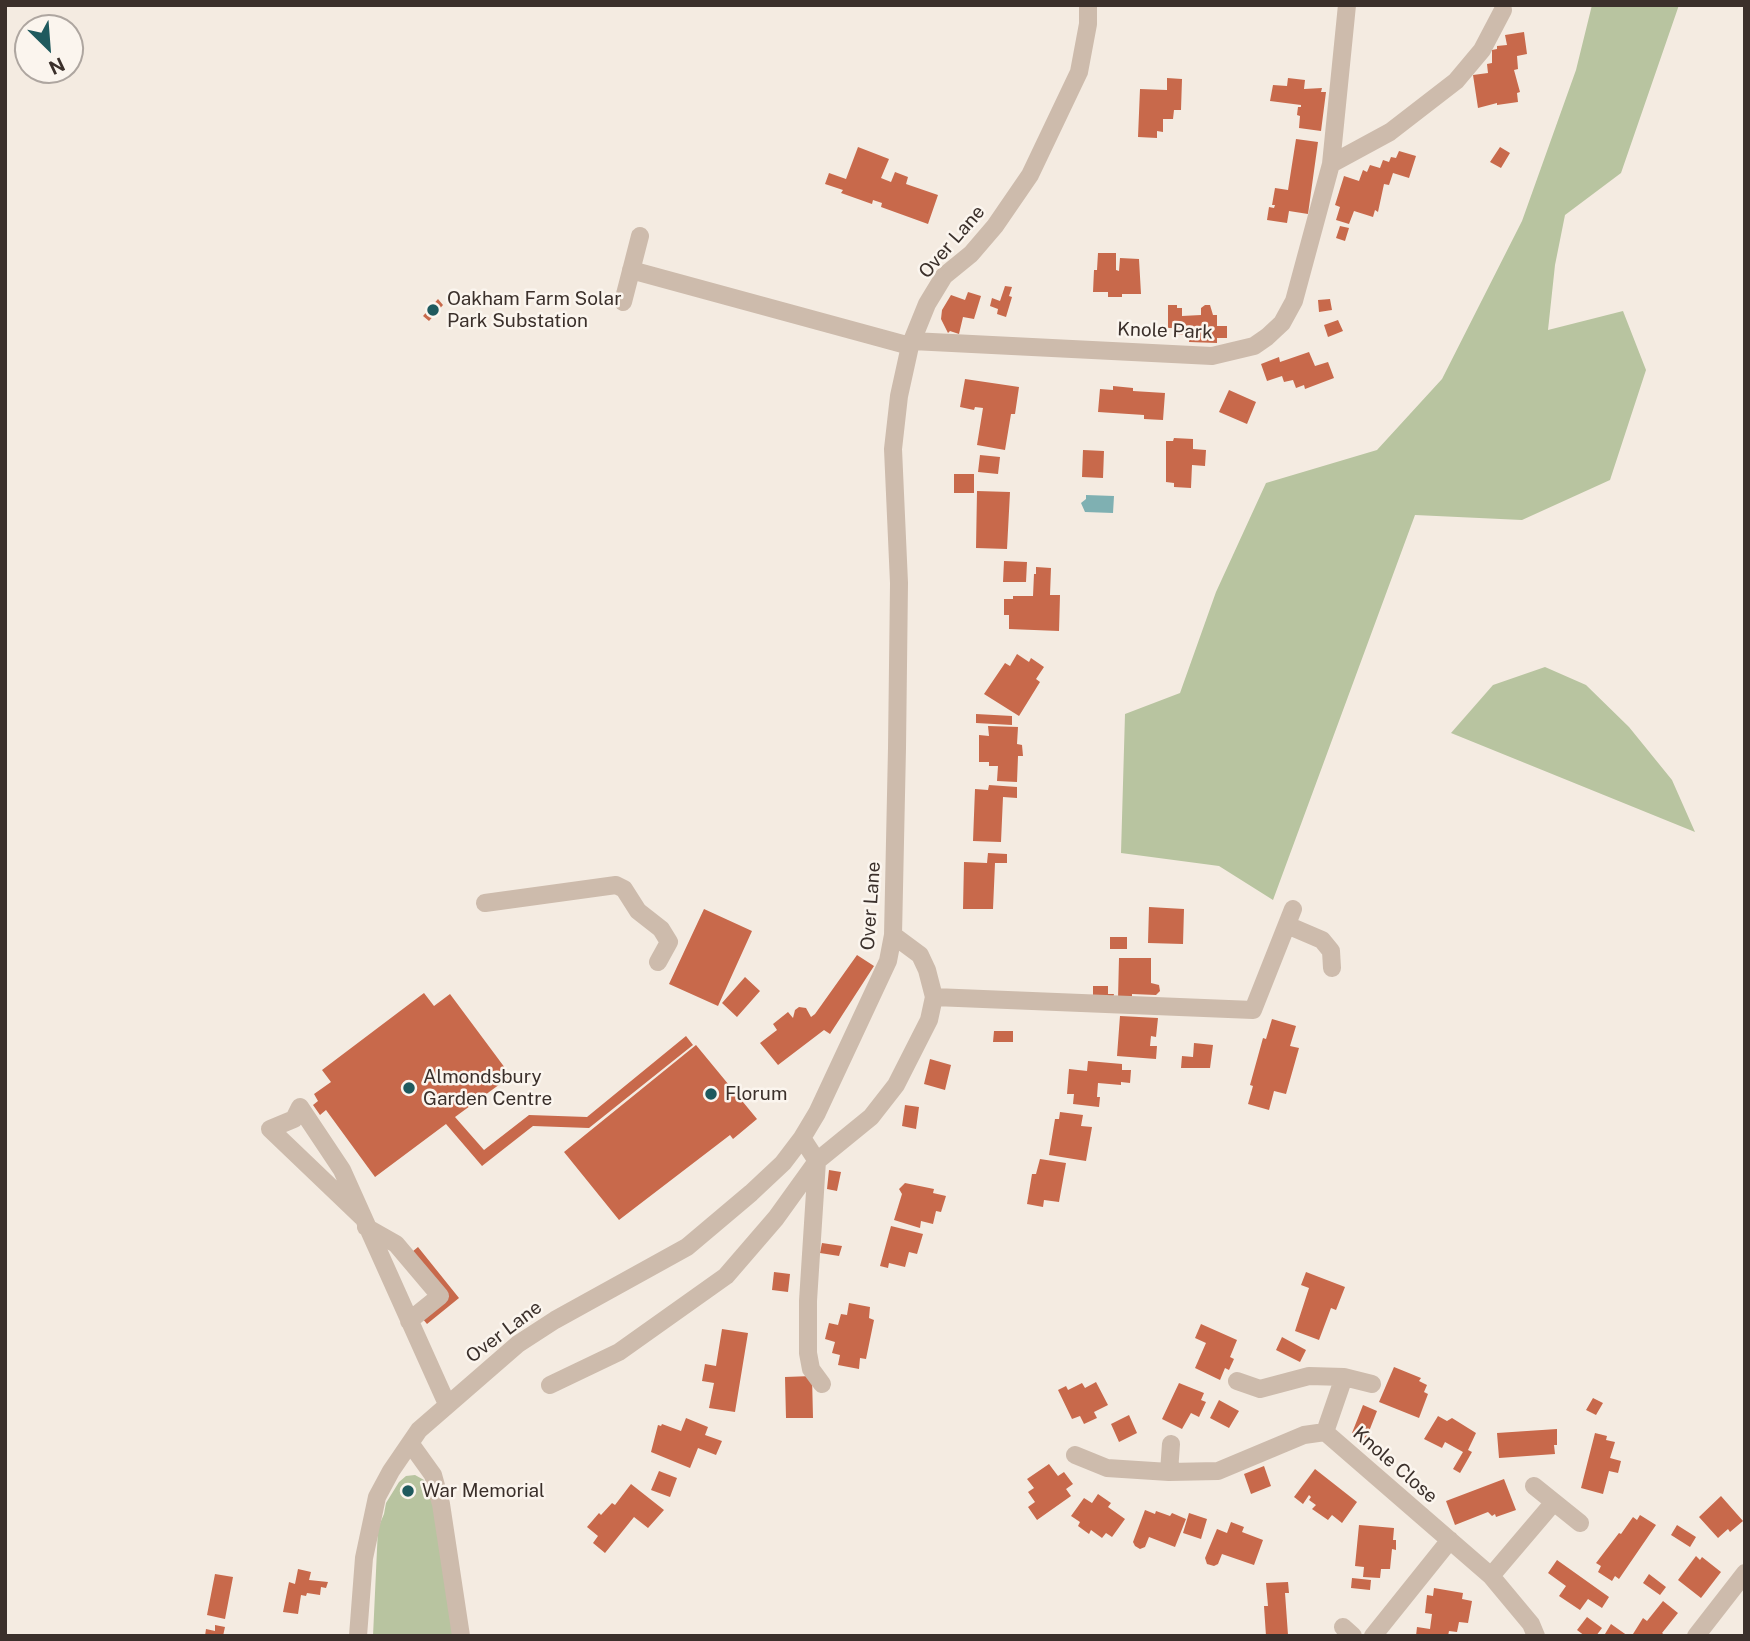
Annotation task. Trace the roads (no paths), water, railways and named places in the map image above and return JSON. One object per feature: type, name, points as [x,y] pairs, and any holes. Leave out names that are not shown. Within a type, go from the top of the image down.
[{"type":"street","name":"Over Lane","points":[[358,1636],[364,1558],[377,1497],[419,1430],[518,1344],[555,1320],[687,1247],[782,1163],[803,1138],[817,1112],[888,961],[893,935],[899,583],[893,449],[899,396],[911,343],[927,304],[944,276],[971,254],[995,226],[1030,175],[1079,72],[1088,24],[1088,5]]},
{"type":"street","name":"Knole Park","points":[[631,270],[911,343],[1212,356],[1254,346],[1282,323],[1294,301],[1331,164],[1347,5]]},
{"type":"street","points":[[1331,164],[1390,132],[1456,81],[1482,50],[1503,10]]},
{"type":"street","points":[[623,302],[640,236]]},
{"type":"street","points":[[485,903],[616,885],[624,888],[638,911],[661,929],[669,942],[658,962]]},
{"type":"street","points":[[934,998],[1253,1010],[1290,917],[1322,940],[1331,951],[1332,968]]},
{"type":"street","points":[[550,1385],[619,1352],[726,1276],[776,1218],[817,1161],[871,1117],[896,1085],[929,1020],[934,998],[927,970],[920,956],[893,935]]},
{"type":"street","points":[[409,1321],[440,1296],[396,1244],[364,1222],[270,1129],[294,1119],[300,1107],[342,1170],[364,1222],[409,1321],[447,1404]]},
{"type":"street","points":[[803,1138],[817,1161],[808,1301],[808,1353],[811,1369],[822,1384]]},
{"type":"street","points":[[1237,1381],[1259,1389],[1309,1376],[1344,1377],[1372,1384]]},
{"type":"street","name":"Knole Close","points":[[1344,1377],[1325,1432],[1491,1576],[1531,1624],[1536,1636]]},
{"type":"street","points":[[1075,1455],[1107,1468],[1169,1472],[1218,1471],[1304,1435],[1325,1432]]},
{"type":"street","points":[[410,1443],[433,1475],[441,1504],[461,1636]]},
{"type":"street","points":[[1169,1472],[1171,1444]]},
{"type":"street","points":[[1534,1486],[1580,1523]]},
{"type":"street","points":[[1491,1576],[1554,1502]]},
{"type":"street","points":[[1373,1636],[1450,1540]]},
{"type":"street","points":[[1696,1636],[1745,1573]]},
{"type":"water","points":[[1086,495],[1114,496],[1113,513],[1085,512],[1081,503],[1086,499]]},
{"type":"place","name":"Oakham Farm Solar Park Substation","points":[[433,310]]},
{"type":"place","name":"Almondsbury Garden Centre","points":[[409,1088]]},
{"type":"place","name":"Florum","points":[[711,1094]]},
{"type":"place","name":"War Memorial","points":[[408,1491]]}]
